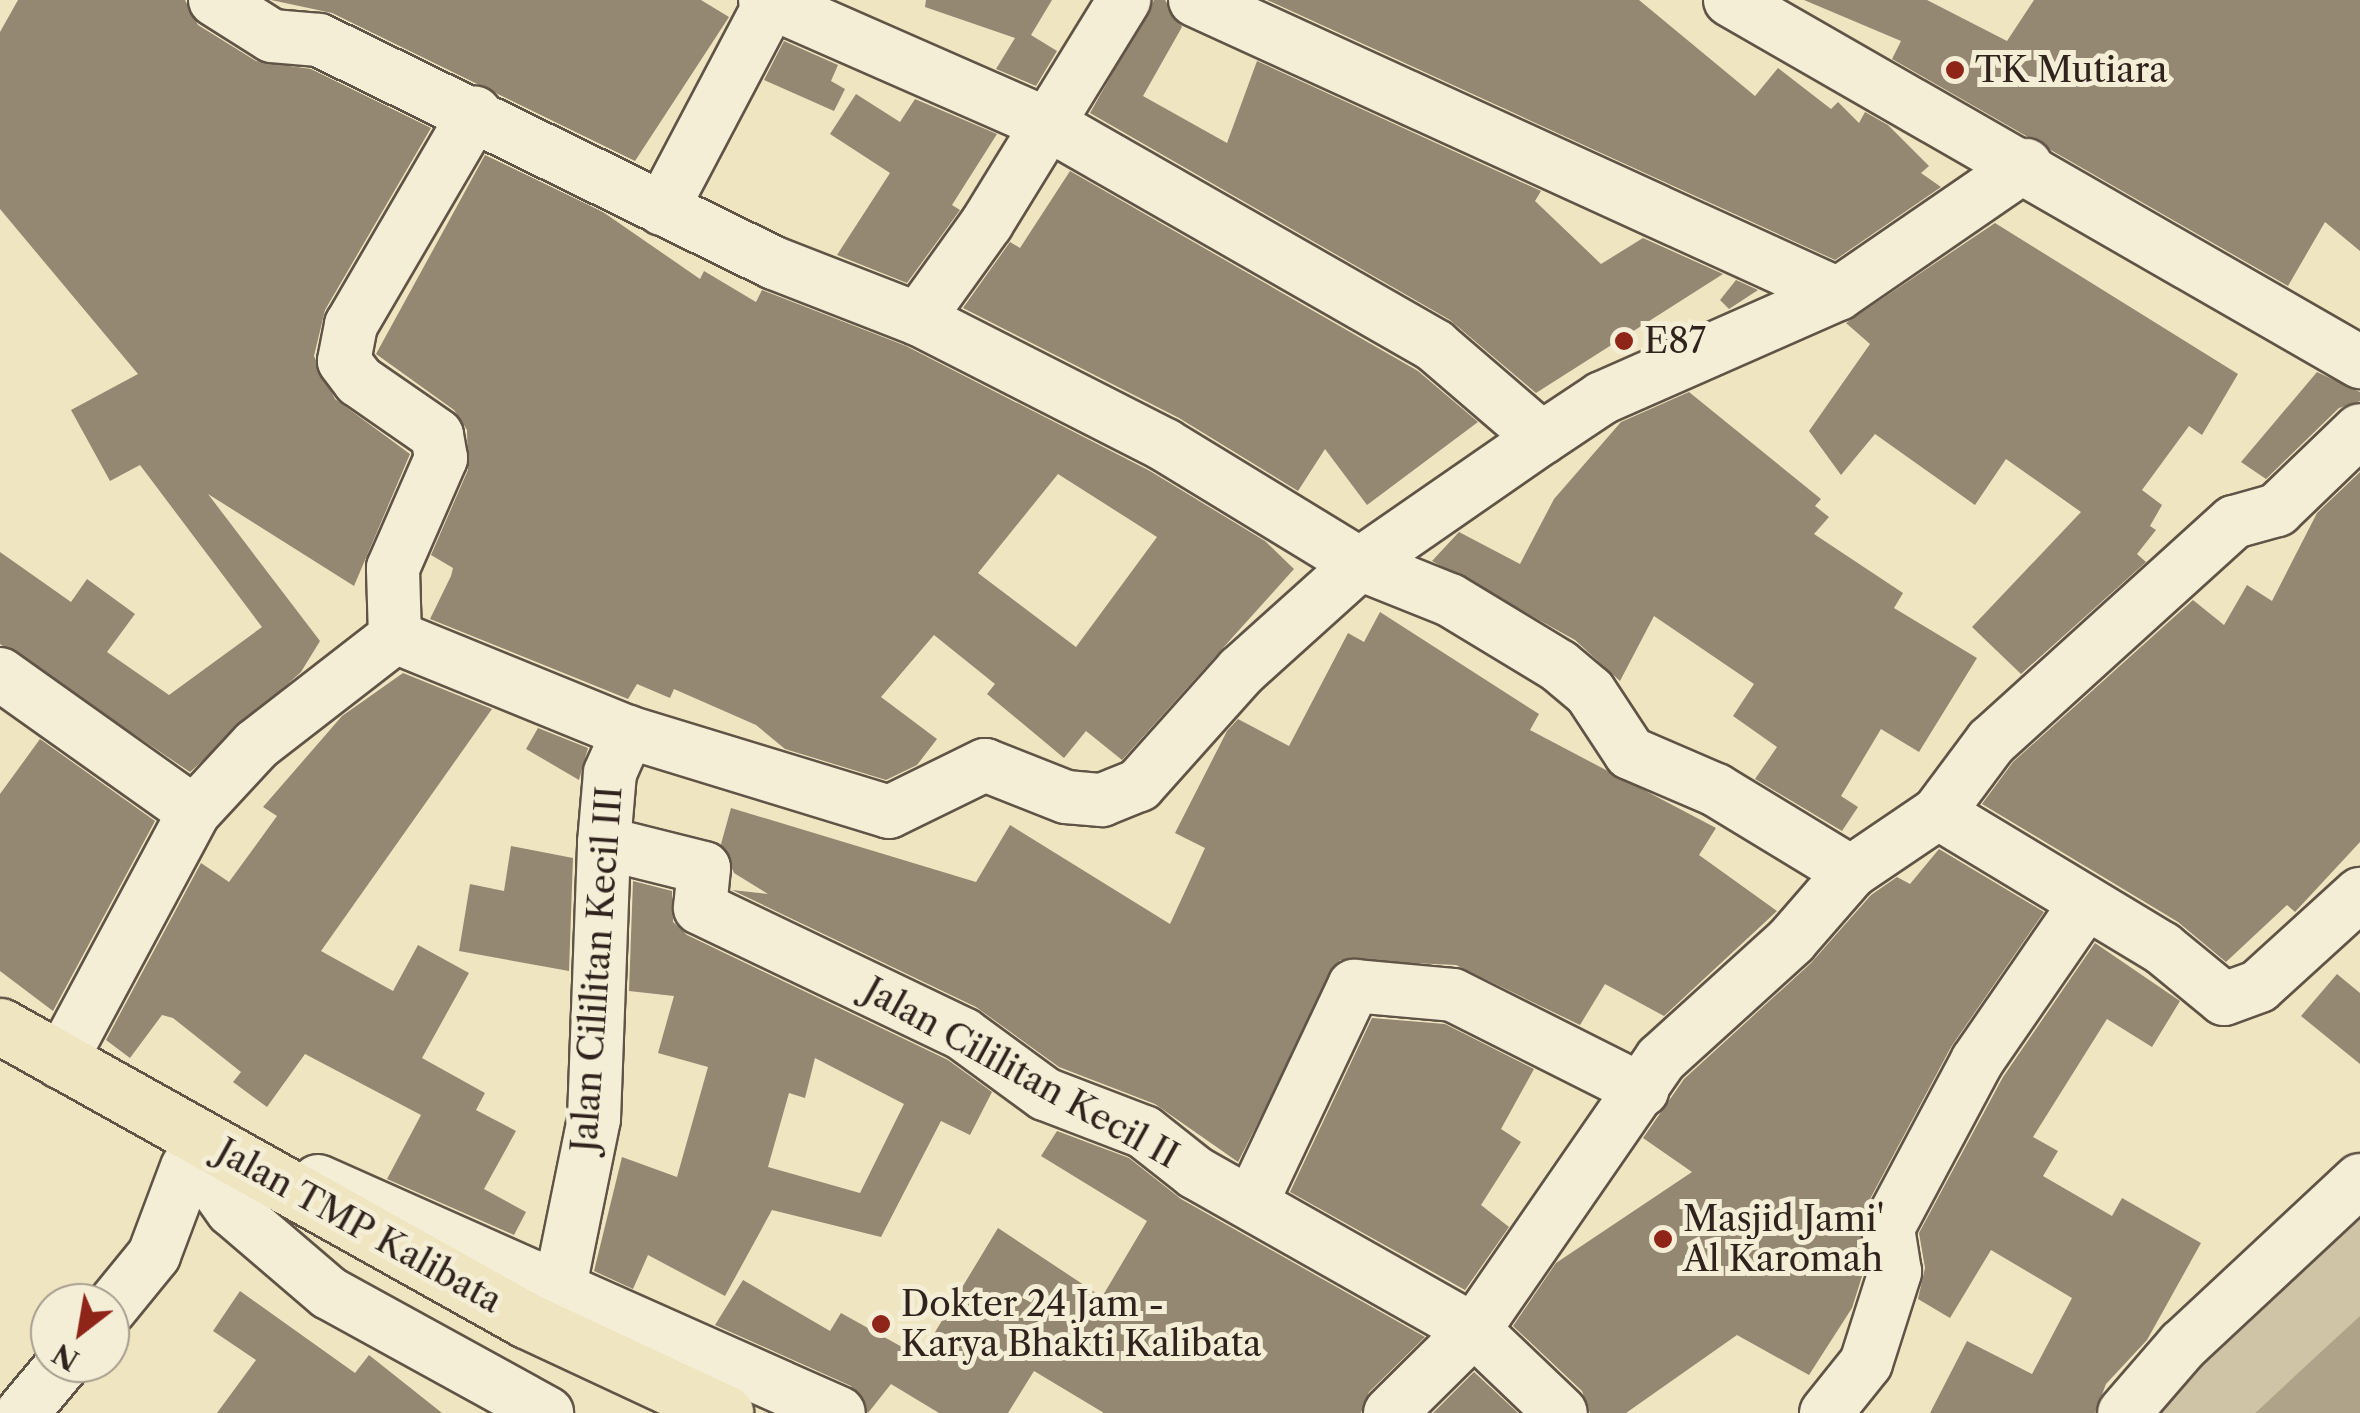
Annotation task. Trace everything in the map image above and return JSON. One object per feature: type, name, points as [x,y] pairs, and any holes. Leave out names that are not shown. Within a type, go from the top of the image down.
[{"type":"main road","name":"Jalan TMP Kalibata","points":[[0,1026],[115,1092],[219,1174],[525,1347],[668,1413]]},
{"type":"main road","name":"Jalan TMP Kalibata","points":[[0,1066],[725,1413]]},
{"type":"street","points":[[215,0],[272,36],[319,40],[844,294],[918,319],[1165,444],[1360,564],[1450,600],[1559,666],[1590,692],[1630,753],[1716,790],[1851,872]]},
{"type":"street","points":[[918,319],[1048,124],[1124,0]]},
{"type":"street","points":[[1195,0],[1838,294]]},
{"type":"street","points":[[662,209],[769,1],[1048,124],[1434,346],[1542,438]]},
{"type":"street","points":[[1764,7],[2360,362]]},
{"type":"street","points":[[395,637],[393,568],[442,458],[437,434],[358,382],[344,361],[351,325],[476,113]]},
{"type":"street","points":[[395,637],[628,732],[889,812],[985,764],[1066,797],[1102,800],[1139,785],[1241,671],[1360,564],[1542,438],[1602,398],[1838,294],[2026,165]]},
{"type":"street","points":[[1390,1413],[1474,1330],[1661,1059],[1791,941],[1851,872],[1938,813],[1991,742],[2234,522],[2276,510],[2360,430]]},
{"type":"street","points":[[60,1062],[194,812],[256,745],[395,637]]},
{"type":"street","points":[[0,674],[194,812]]},
{"type":"street","name":"Jalan Cililitan Kecil III","points":[[560,1286],[594,1119],[610,773],[628,732]]},
{"type":"street","points":[[1938,813],[2162,948],[2224,999],[2259,986],[2360,894]]},
{"type":"street","name":"Jalan Cililitan Kecil II","points":[[604,843],[704,868],[700,908],[963,1034],[1045,1094],[1144,1132],[1196,1173],[1253,1200],[1474,1330],[1562,1413]]},
{"type":"street","points":[[1826,1413],[1866,1363],[1896,1272],[1888,1228],[1977,1062],[2086,903]]},
{"type":"street","points":[[1253,1200],[1354,986],[1453,995],[1642,1090]]},
{"type":"street","points":[[115,1092],[560,1286],[839,1413]]},
{"type":"street","points":[[130,1284],[219,1174]]},
{"type":"street","points":[[219,1174],[232,1210],[329,1293],[548,1413]]},
{"type":"street","points":[[2124,1413],[2183,1345],[2360,1180]]},
{"type":"street","points":[[22,1413],[47,1383]]},
{"type":"shaded area","points":[[2360,1180],[2360,1317],[2255,1413],[2124,1413]]},
{"type":"shaded area","points":[[2360,1316],[2360,1413],[2255,1413],[2310,1362]]},
{"type":"building","points":[[18,0],[185,0],[198,25],[256,61],[311,69],[431,128],[325,310],[314,356],[335,399],[410,454],[354,586],[208,494],[320,641],[301,672],[190,772],[0,644],[0,552],[71,602],[87,579],[135,614],[107,652],[169,695],[262,627],[140,465],[110,481],[71,410],[138,374],[0,209],[0,32]]},
{"type":"building","points":[[271,0],[701,0],[729,17],[635,161],[332,13]]},
{"type":"building","points":[[926,0],[1052,0],[1031,35],[1057,51],[1036,86],[996,69],[1015,38],[925,7]]},
{"type":"building","points":[[1154,0],[1165,0],[1182,27],[1143,96],[1227,143],[1257,61],[1541,191],[1535,201],[1601,264],[1643,238],[1723,274],[1536,393],[1450,320],[1090,113]]},
{"type":"building","points":[[1267,0],[1639,0],[1755,96],[1778,68],[1831,109],[1838,102],[1859,123],[1865,112],[1888,125],[1929,166],[1921,173],[1941,187],[1835,260]]},
{"type":"building","points":[[1804,0],[1927,0],[2007,41],[2034,0],[2360,0],[2360,251],[2325,222],[2288,286],[1892,59],[1901,41]]},
{"type":"building","points":[[784,41],[838,65],[831,81],[845,89],[834,111],[764,80]]},
{"type":"building","points":[[856,94],[900,122],[915,99],[997,134],[952,205],[960,210],[907,283],[837,255],[890,173],[830,134]]},
{"type":"building","points":[[485,155],[603,212],[700,279],[704,271],[756,302],[762,290],[906,346],[1150,471],[1265,541],[1294,569],[1122,760],[1086,731],[1064,758],[987,694],[995,684],[934,635],[881,697],[937,739],[917,765],[886,780],[785,749],[756,725],[674,689],[670,698],[637,684],[628,699],[430,619],[453,568],[431,555],[468,470],[467,430],[454,410],[376,354]],"holes":[[[1058,474],[1157,537],[1076,647],[978,573]]]},
{"type":"building","points":[[1070,171],[1418,371],[1478,422],[1367,505],[1325,449],[1298,491],[1179,418],[963,308],[1010,242],[1020,248]]},
{"type":"building","points":[[1995,223],[2238,374],[2202,435],[2189,426],[2142,490],[2162,505],[2150,526],[2156,530],[2137,554],[2146,562],[2021,674],[1972,627],[2081,512],[2006,459],[1975,505],[1875,434],[1841,475],[1809,431],[1870,344],[1846,323]]},
{"type":"building","points":[[1736,280],[1758,290],[1729,309],[1720,300]]},
{"type":"building","points":[[2317,372],[2360,392],[2360,401],[2339,408],[2266,479],[2241,462]]},
{"type":"building","points":[[1689,392],[1821,499],[1815,506],[1829,517],[1814,534],[1903,593],[1894,608],[1977,658],[1919,752],[1881,729],[1841,796],[1858,807],[1842,831],[1755,779],[1777,747],[1733,716],[1754,684],[1654,616],[1620,681],[1575,640],[1432,561],[1459,532],[1520,564],[1554,499],[1621,422]]},
{"type":"building","points":[[2360,472],[2360,842],[2295,912],[2287,905],[2226,962],[2178,922],[1982,804],[2013,762],[2193,600],[2224,625],[2247,585],[2272,601],[2317,513]]},
{"type":"building","points":[[1380,612],[1539,714],[1530,730],[1716,828],[1699,855],[1777,911],[1664,1016],[1605,984],[1580,1025],[1456,965],[1340,960],[1238,1162],[1155,1104],[1059,1067],[976,1007],[732,890],[768,894],[734,873],[721,844],[731,808],[976,882],[1010,825],[1170,924],[1205,848],[1175,833],[1227,731],[1238,719],[1289,746],[1348,633],[1364,642]]},
{"type":"building","points":[[403,673],[492,709],[321,951],[393,991],[418,945],[469,973],[422,1058],[485,1093],[476,1110],[516,1131],[484,1189],[526,1212],[514,1235],[387,1179],[421,1115],[305,1054],[267,1107],[233,1082],[241,1072],[173,1018],[162,1015],[130,1058],[106,1040],[201,863],[229,882],[277,816],[263,807],[342,716]]},
{"type":"building","points":[[538,728],[588,748],[579,780],[526,749]]},
{"type":"building","points":[[40,739],[155,821],[53,1011],[0,971],[0,794]]},
{"type":"building","points":[[511,846],[573,858],[569,971],[459,951],[470,884],[504,891]]},
{"type":"building","points":[[1939,849],[2044,912],[1951,1047],[1862,1214],[1864,1270],[1852,1308],[1809,1375],[1737,1335],[1626,1413],[1590,1413],[1582,1391],[1513,1326],[1556,1263],[1692,1172],[1643,1138],[1684,1079],[1811,963],[1871,895],[1897,877],[1910,884]]},
{"type":"building","points":[[633,881],[672,891],[673,922],[687,935],[948,1060],[992,1092],[970,1135],[941,1121],[881,1237],[772,1210],[725,1296],[648,1255],[633,1289],[594,1271],[622,1157],[677,1177],[708,1067],[658,1053],[674,996],[629,991]],"holes":[[[815,1058],[904,1104],[860,1193],[768,1167],[789,1093],[805,1098]]]},
{"type":"building","points":[[2095,943],[2180,1001],[2152,1047],[2107,1019],[2033,1137],[2058,1151],[2043,1176],[2112,1216],[2122,1198],[2201,1243],[2147,1340],[2106,1384],[2095,1413],[1930,1413],[1967,1341],[2032,1374],[2072,1298],[1991,1250],[1950,1318],[1918,1299],[1925,1268],[1919,1233],[2003,1077]]},
{"type":"building","points":[[2337,974],[2360,993],[2360,1064],[2301,1016]]},
{"type":"building","points":[[1372,1018],[1445,1024],[1534,1069],[1501,1129],[1521,1142],[1481,1205],[1509,1227],[1465,1290],[1290,1192]]},
{"type":"building","points":[[1057,1131],[1129,1158],[1181,1199],[1425,1337],[1369,1392],[1361,1413],[1104,1413],[1034,1371],[1008,1413],[939,1413],[891,1384],[868,1413],[851,1386],[715,1325],[743,1280],[830,1331],[841,1313],[920,1357],[998,1228],[1102,1297],[1147,1221],[1041,1156]]},
{"type":"building","points":[[240,1291],[355,1373],[369,1355],[442,1413],[217,1413],[256,1360],[213,1331]]},
{"type":"building","points":[[1474,1372],[1518,1413],[1433,1413]]},
{"type":"place","name":"TK Mutiara","points":[[1955,70]]},
{"type":"place","name":"E87","points":[[1624,341]]},
{"type":"place","name":"Masjid Jami' Al Karomah","points":[[1663,1239]]},
{"type":"place","name":"Dokter 24 Jam - Karya Bhakti Kalibata","points":[[881,1324]]}]
